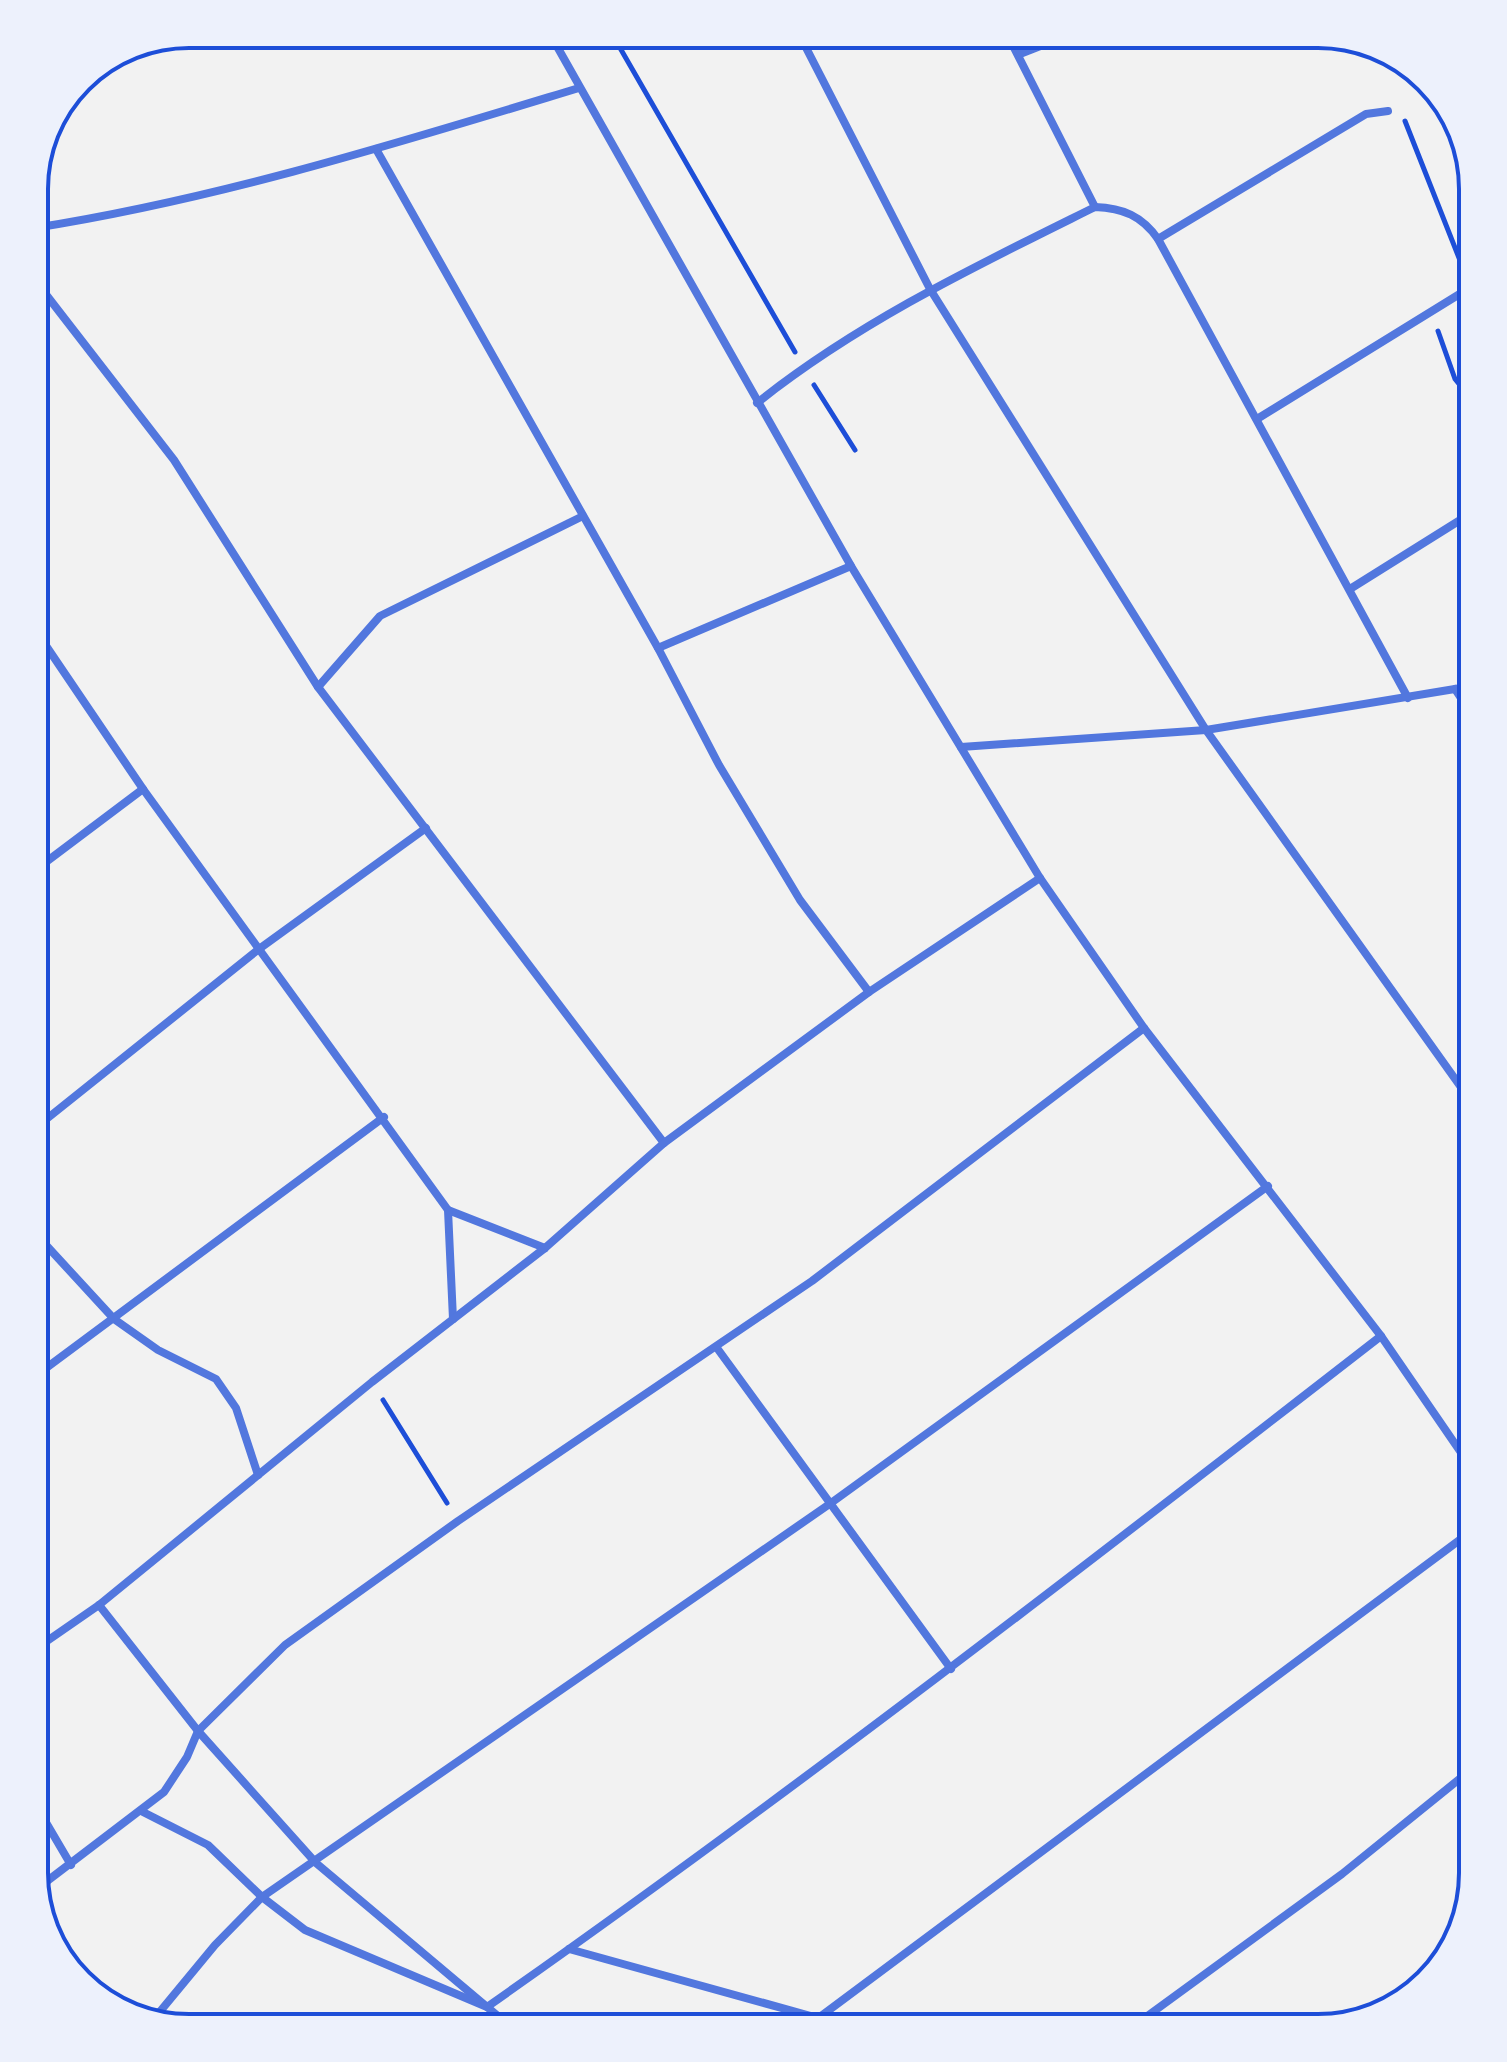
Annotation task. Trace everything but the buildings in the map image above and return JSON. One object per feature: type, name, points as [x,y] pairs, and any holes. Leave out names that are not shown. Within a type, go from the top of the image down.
[{"type":"street","points":[[558,48],[851,566],[1040,878],[1144,1028],[1381,1336],[1459,1450]]},
{"type":"street","points":[[806,48],[930,289],[1206,730],[1459,1084]]},
{"type":"street","points":[[1016,48],[1095,207]]},
{"type":"street","points":[[1020,54],[1035,48]]},
{"type":"street","points":[[48,226],[94,218],[376,149],[579,88]]},
{"type":"street","points":[[1158,239],[1366,114],[1388,111]]},
{"type":"street","points":[[376,149],[658,648],[719,765],[800,900],[869,992]]},
{"type":"street","points":[[757,403],[803,366],[930,289],[1095,207],[1111,207],[1139,217],[1158,239],[1408,698]]},
{"type":"street","points":[[1257,419],[1459,294]]},
{"type":"street","points":[[48,297],[174,460],[318,687],[664,1143]]},
{"type":"street","points":[[318,687],[380,616],[583,516]]},
{"type":"street","points":[[1350,589],[1459,521]]},
{"type":"street","points":[[658,648],[851,566]]},
{"type":"street","points":[[48,655],[384,1117],[448,1210],[453,1319]]},
{"type":"street","points":[[961,747],[1206,730],[1459,688]]},
{"type":"street","points":[[1455,689],[1459,695]]},
{"type":"street","points":[[48,860],[143,789]]},
{"type":"street","points":[[48,1118],[259,949],[426,828]]},
{"type":"street","points":[[48,1640],[99,1605],[372,1382],[545,1248],[664,1143],[869,992],[1040,878]]},
{"type":"street","points":[[48,1881],[143,1812],[177,1775],[198,1731],[285,1645],[458,1521],[812,1281],[1144,1028]]},
{"type":"street","points":[[48,1367],[384,1117]]},
{"type":"street","points":[[161,2011],[215,1945],[262,1897],[316,1863],[831,1503],[1268,1186]]},
{"type":"street","points":[[448,1210],[545,1248]]},
{"type":"street","points":[[48,1247],[114,1319],[158,1350],[216,1379],[236,1408],[258,1475]]},
{"type":"street","points":[[487,2007],[951,1669],[1381,1336]]},
{"type":"street","points":[[717,1348],[951,1669]]},
{"type":"street","points":[[823,2014],[1459,1540]]},
{"type":"street","points":[[99,1605],[198,1731],[316,1863],[495,2014]]},
{"type":"street","points":[[1150,2014],[1342,1874],[1459,1779]]},
{"type":"street","points":[[143,1812],[208,1845],[262,1897],[305,1930],[487,2007]]},
{"type":"street","points":[[48,1826],[71,1865]]},
{"type":"street","points":[[569,1949],[804,2014]]},
{"type":"path","points":[[620,48],[803,366],[855,450]]},
{"type":"path","points":[[1388,111],[1405,119],[1459,256]]},
{"type":"path","points":[[1431,312],[1459,384]]},
{"type":"path","points":[[372,1382],[458,1521]]}]
